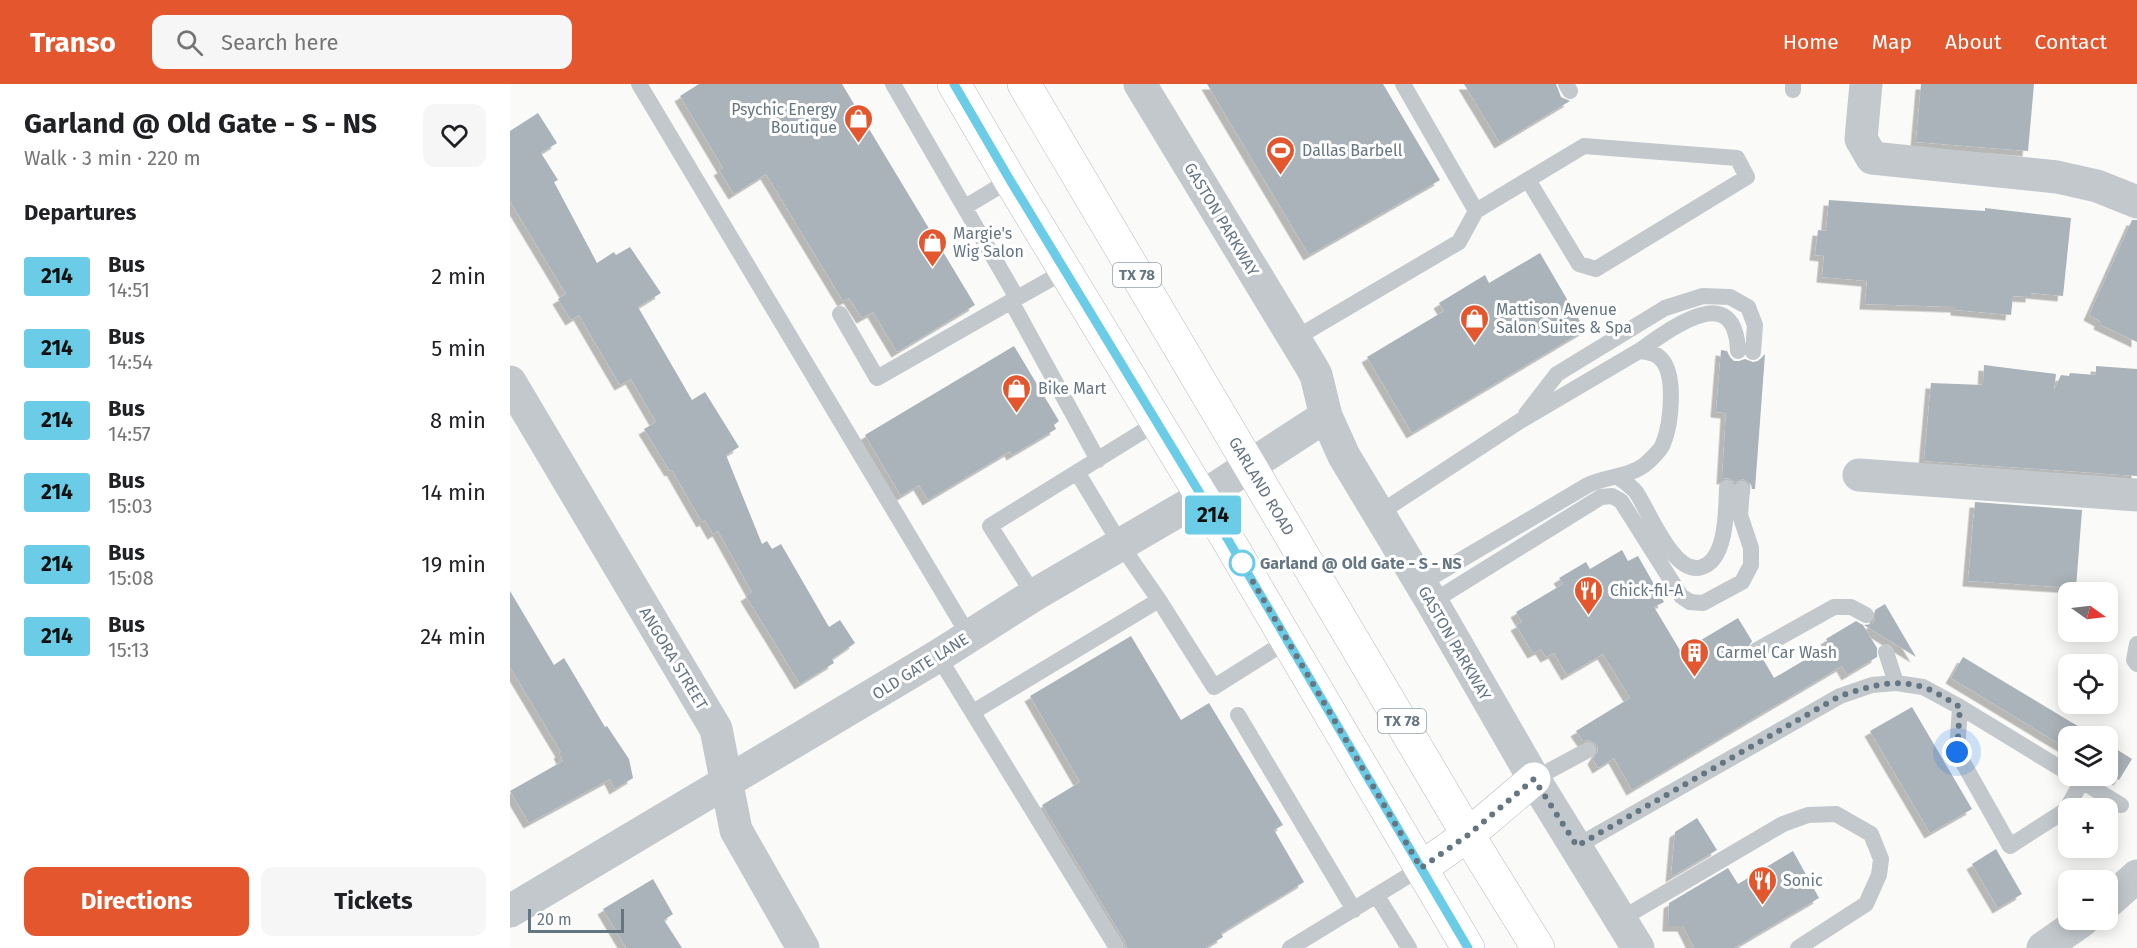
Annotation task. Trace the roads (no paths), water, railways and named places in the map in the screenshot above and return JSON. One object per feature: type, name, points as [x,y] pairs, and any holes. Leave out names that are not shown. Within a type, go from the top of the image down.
[{"type":"main road","points":[[954,84],[1158,422],[1468,948]]},
{"type":"main road","name":"GARLAND ROAD","points":[[1024,84],[1468,835],[1538,948]]},
{"type":"main road","points":[[1421,868],[1468,835],[1534,779]]},
{"type":"street","name":"GASTON PARKWAY","points":[[1140,84],[1316,375],[1326,416],[1344,456],[1534,779],[1638,948]]},
{"type":"street","points":[[1866,84],[1861,139],[1872,158],[2057,177],[2097,186],[2137,202]]},
{"type":"street","name":"ANGORA STREET","points":[[510,382],[716,729],[736,830],[803,948]]},
{"type":"street","name":"OLD GATE LANE","points":[[512,906],[726,784],[1034,595],[1202,497],[1326,416]]},
{"type":"street","points":[[1859,475],[2137,495]]},
{"type":"street","points":[[2118,893],[2137,876]]},
{"type":"street","points":[[2043,948],[2069,930]]},
{"type":"lane","points":[[639,84],[969,636]]},
{"type":"lane","points":[[892,84],[965,207],[1098,460]]},
{"type":"lane","points":[[1403,84],[1476,211]]},
{"type":"lane","points":[[1294,339],[1459,242],[1476,211],[1584,146],[1737,158],[1747,177],[1596,269],[1579,264],[1528,180]]},
{"type":"lane","points":[[965,207],[1010,180]]},
{"type":"lane","points":[[840,314],[876,378],[1065,271]]},
{"type":"lane","points":[[1378,514],[1520,422],[1639,351],[1679,322],[1704,314],[1720,315],[1731,323],[1745,352],[1755,326],[1748,307],[1730,297],[1702,296],[1665,309],[1557,374],[1520,422]]},
{"type":"lane","points":[[1426,593],[1588,484],[1603,478],[1618,477],[1647,464],[1663,446],[1671,387],[1667,368],[1661,359],[1652,353],[1639,351]]},
{"type":"lane","points":[[1034,595],[990,526],[1158,422]]},
{"type":"lane","points":[[1077,472],[1121,545],[1214,687],[1287,641]]},
{"type":"lane","points":[[1426,593],[1601,497],[1612,496],[1621,501],[1681,596],[1690,602],[1703,603],[1742,582],[1751,565],[1751,548],[1740,515],[1735,488],[1722,542],[1716,557],[1701,568],[1692,568],[1681,563],[1672,553],[1635,492],[1618,477]]},
{"type":"lane","points":[[973,712],[1159,600]]},
{"type":"lane","points":[[1757,650],[1834,607],[1851,607],[1866,615]]},
{"type":"lane","points":[[2137,644],[2134,660],[2137,664]]},
{"type":"lane","points":[[1886,652],[1896,683]]},
{"type":"lane","points":[[938,656],[1117,948]]},
{"type":"lane","points":[[1577,846],[1840,696],[1872,685],[1896,683],[1923,687],[2058,767]]},
{"type":"lane","points":[[1960,707],[1957,752],[2010,846],[2066,810],[2072,786]]},
{"type":"lane","points":[[1238,715],[1354,910]]},
{"type":"lane","points":[[1534,779],[1588,750]]},
{"type":"lane","points":[[2089,786],[2121,805]]},
{"type":"lane","points":[[1621,919],[1783,824],[1808,815],[1836,814],[1871,834],[1881,859],[1879,875],[1866,904],[1798,948]]},
{"type":"lane","points":[[1290,948],[1421,868]]},
{"type":"lane","points":[[1377,896],[1409,948]]},
{"type":"place","name":"Psychic Energy Boutique","points":[[858,144]]},
{"type":"place","name":"Dallas Barbell","points":[[1281,176]]},
{"type":"place","name":"Margie's Wig Salon","points":[[932,268]]},
{"type":"place","name":"Mattison Avenue Salon Suites & Spa","points":[[1475,344]]},
{"type":"place","name":"Bike Mart","points":[[1017,414]]},
{"type":"place","name":"Garland @ Old Gate - S - NS","points":[[1242,563]]},
{"type":"place","name":"Chick-fil-A","points":[[1589,616]]},
{"type":"place","name":"Carmel Car Wash","points":[[1695,678]]},
{"type":"place","name":"Sonic","points":[[1762,906]]}]
